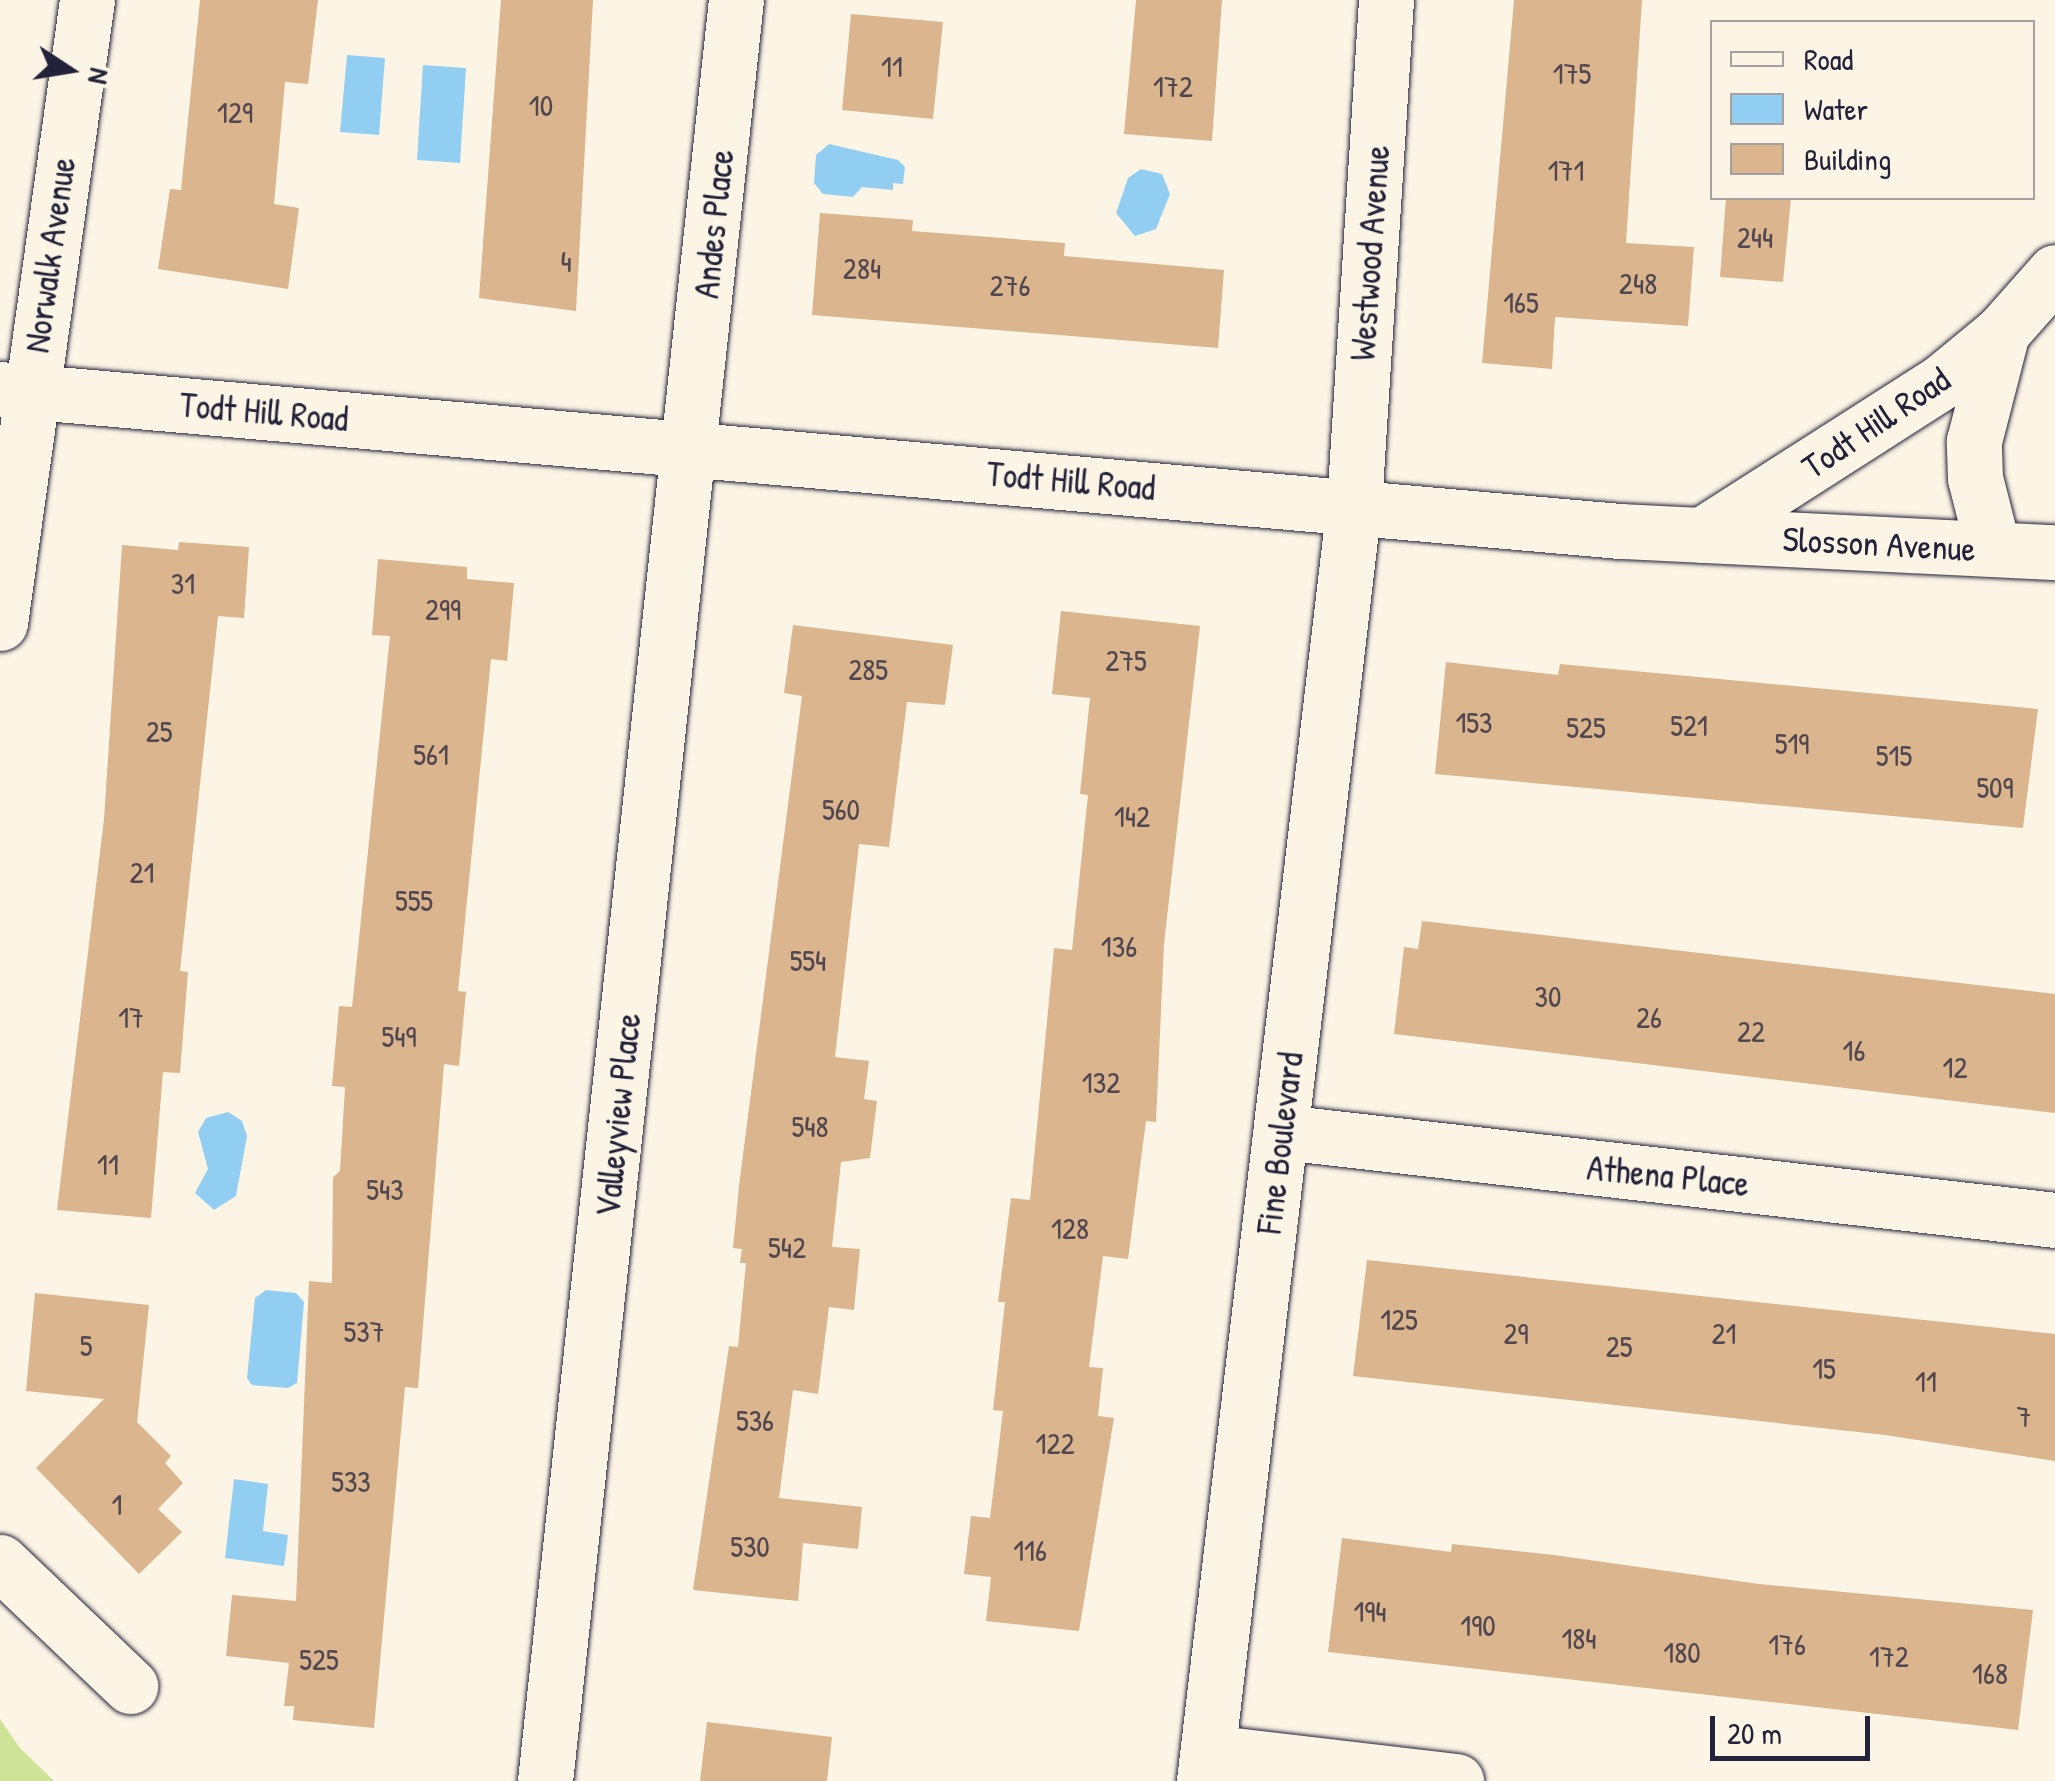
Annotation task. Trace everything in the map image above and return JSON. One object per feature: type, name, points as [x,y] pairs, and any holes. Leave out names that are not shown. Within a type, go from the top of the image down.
[{"type":"street","name":"Norwalk Avenue","points":[[0,623],[15,390],[87,0]]},
{"type":"street","name":"Andes Place","points":[[692,448],[736,0]]},
{"type":"street","name":"Westwood Avenue","points":[[1354,506],[1386,0]]},
{"type":"street","name":"Todt Hill Road","points":[[15,390],[1702,535],[1864,435],[2002,332],[2055,272]]},
{"type":"street","points":[[1993,549],[1975,478],[1974,441],[2002,332]]},
{"type":"street","name":"Valleyview Place","points":[[545,1781],[692,448]]},
{"type":"street","name":"Fine Boulevard","points":[[1206,1766],[1354,506]]},
{"type":"street","name":"Slosson Avenue","points":[[1702,535],[2055,552]]},
{"type":"street","name":"Athena Place","points":[[1282,1132],[2055,1220]]},
{"type":"street","points":[[0,1562],[130,1686]]},
{"type":"street","points":[[1206,1766],[1456,1781]]},
{"type":"green space","points":[[0,1719],[20,1748],[54,1781],[0,1781]]},
{"type":"water","points":[[347,55],[385,58],[379,135],[340,132]]},
{"type":"water","points":[[423,65],[466,68],[460,163],[417,160]]},
{"type":"water","points":[[829,144],[898,160],[905,167],[903,184],[893,183],[893,190],[862,187],[853,197],[823,194],[814,183],[816,155]]},
{"type":"water","points":[[1141,169],[1162,174],[1170,194],[1156,229],[1135,236],[1116,213],[1128,178]]},
{"type":"water","points":[[228,1112],[242,1121],[247,1136],[236,1196],[214,1210],[195,1193],[208,1169],[198,1132],[206,1118]]},
{"type":"water","points":[[266,1290],[296,1293],[304,1302],[297,1383],[288,1388],[252,1385],[247,1378],[255,1298]]},
{"type":"water","points":[[234,1479],[268,1484],[263,1531],[288,1535],[284,1566],[225,1558]]},
{"type":"building","points":[[200,0],[318,0],[308,84],[285,82],[274,204],[299,208],[288,289],[158,269],[170,189],[181,190]]},
{"type":"building","points":[[501,0],[593,0],[576,311],[479,298]]},
{"type":"building","points":[[1136,0],[1222,0],[1212,141],[1124,134]]},
{"type":"building","points":[[1514,0],[1642,0],[1626,243],[1694,247],[1688,326],[1555,317],[1552,369],[1482,363]]},
{"type":"building","points":[[851,14],[943,22],[933,119],[842,110]]},
{"type":"building","points":[[1726,200],[1791,200],[1783,282],[1720,277]]},
{"type":"building","points":[[820,213],[913,220],[912,231],[1065,243],[1064,256],[1224,270],[1218,348],[812,315]]},
{"type":"building","points":[[179,542],[249,547],[244,618],[218,616],[180,971],[188,972],[180,1073],[163,1072],[151,1218],[57,1210],[104,819],[122,545],[178,550]]},
{"type":"building","points":[[378,559],[467,567],[467,579],[514,583],[507,661],[491,659],[458,991],[466,992],[459,1066],[444,1064],[418,1388],[405,1387],[374,1728],[293,1720],[294,1706],[284,1706],[289,1663],[226,1656],[232,1595],[296,1601],[309,1281],[332,1283],[333,1177],[340,1171],[345,1087],[332,1086],[339,1006],[352,1007],[390,636],[372,635]]},
{"type":"building","points":[[1061,611],[1200,626],[1164,944],[1156,1122],[1146,1121],[1128,1259],[1103,1256],[1089,1367],[1103,1368],[1098,1416],[1114,1418],[1079,1631],[986,1621],[991,1577],[964,1574],[971,1516],[990,1518],[1003,1411],[993,1410],[1005,1302],[998,1302],[1011,1198],[1030,1200],[1054,948],[1072,950],[1088,795],[1080,794],[1090,698],[1052,694]]},
{"type":"building","points":[[793,625],[953,645],[945,705],[907,702],[889,847],[859,844],[835,1057],[869,1061],[864,1099],[877,1101],[870,1158],[841,1162],[832,1247],[860,1249],[854,1310],[829,1307],[818,1394],[793,1390],[779,1498],[862,1507],[858,1549],[803,1543],[798,1601],[693,1590],[729,1346],[738,1347],[746,1263],[740,1263],[742,1249],[733,1248],[739,1186],[802,696],[784,693]]},
{"type":"building","points":[[1446,662],[1558,675],[1560,664],[2038,709],[2023,828],[1435,774]]},
{"type":"building","points":[[1422,921],[2055,994],[2055,1113],[1394,1034],[1404,947],[1418,949]]},
{"type":"building","points":[[1367,1260],[2055,1334],[2055,1461],[1885,1435],[1353,1376]]},
{"type":"building","points":[[35,1293],[149,1305],[137,1422],[171,1456],[165,1463],[183,1483],[158,1509],[182,1532],[139,1574],[36,1468],[104,1399],[26,1391]]},
{"type":"building","points":[[1342,1538],[1451,1552],[1452,1544],[1759,1584],[2033,1610],[2018,1730],[1328,1652]]},
{"type":"building","points":[[707,1722],[832,1737],[827,1781],[700,1781]]}]
